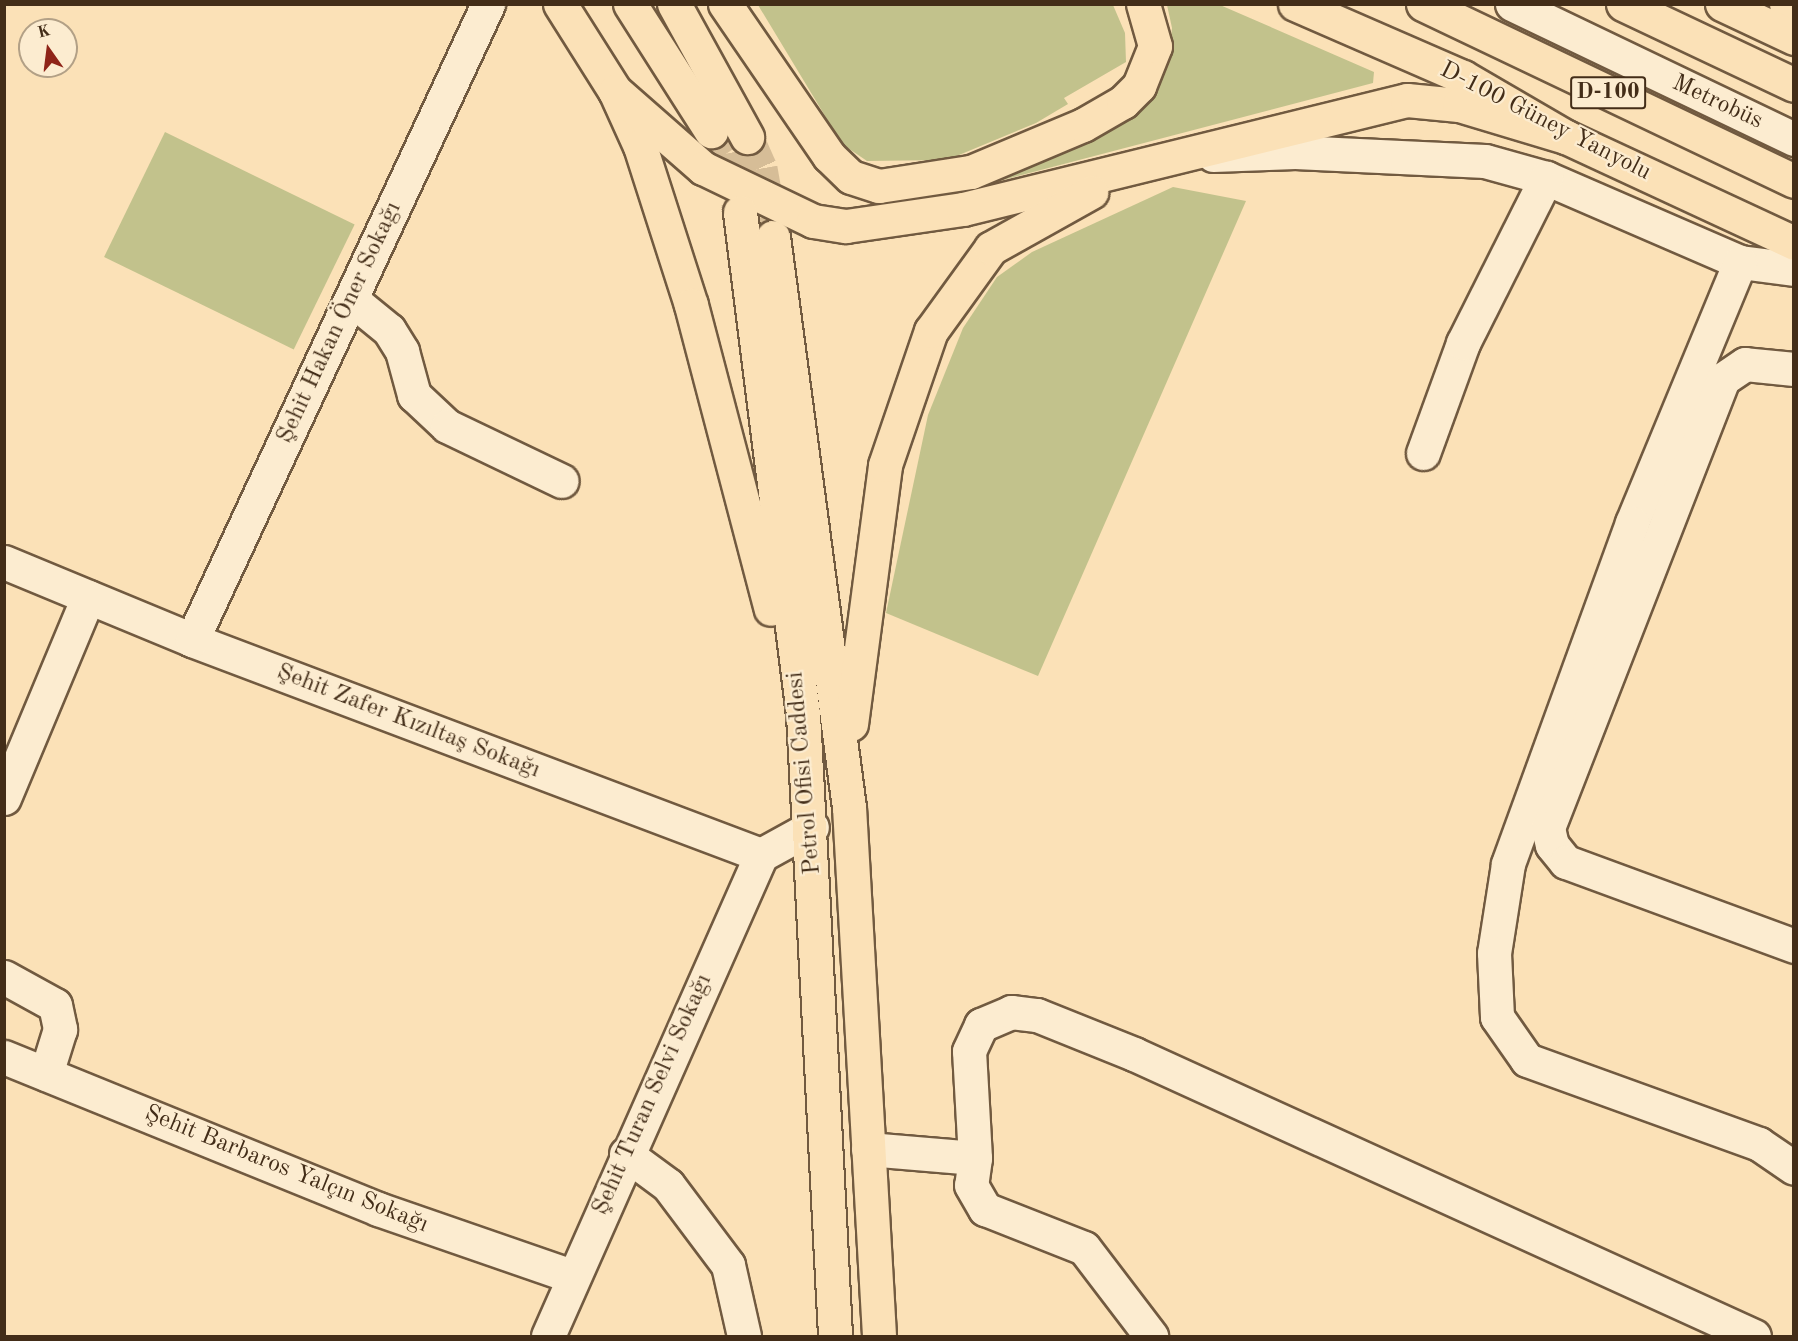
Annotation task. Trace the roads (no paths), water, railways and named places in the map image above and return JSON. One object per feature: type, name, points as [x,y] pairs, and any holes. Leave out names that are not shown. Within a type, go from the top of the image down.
[{"type":"main road","points":[[560,4],[615,91],[640,146],[691,305],[759,572],[803,714]]},
{"type":"main road","points":[[630,4],[711,131]]},
{"type":"main road","points":[[674,4],[747,137]]},
{"type":"main road","points":[[726,4],[829,156],[851,177],[879,186],[972,172],[1083,125],[1124,102],[1139,86],[1155,46],[1143,4]]},
{"type":"main road","name":"D-100 Güney Yanyolu","points":[[1295,4],[1463,77],[1566,137],[1794,243]]},
{"type":"main road","name":"D-100","points":[[1423,4],[1794,180]]},
{"type":"main road","points":[[1623,4],[1794,86]]},
{"type":"main road","points":[[1722,4],[1794,38]]},
{"type":"main road","points":[[1786,4],[1794,8]]},
{"type":"main road","points":[[615,91],[703,168],[813,220],[846,226],[963,209],[1407,100],[1459,105],[1566,137]]},
{"type":"main road","points":[[849,807],[858,645],[885,465],[931,331],[991,248],[1050,211],[1172,156]]},
{"type":"main road","name":"Petrol Ofisi Caddesi","points":[[740,212],[803,714],[812,827],[835,1336]]},
{"type":"main road","name":"Petrol Ofisi Caddesi","points":[[773,237],[849,807],[879,1336]]},
{"type":"street","name":"Şehit Hakan Öner Sokağı","points":[[192,640],[488,4]]},
{"type":"street","name":"Metrobüs","points":[[1512,4],[1794,139]]},
{"type":"street","points":[[1172,156],[1295,152],[1485,161],[1546,178],[1740,262],[1794,269]]},
{"type":"street","points":[[1422,453],[1463,343],[1546,178]]},
{"type":"street","points":[[1740,262],[1632,523],[1508,864],[1494,953],[1497,1017],[1527,1060],[1759,1144],[1794,1168]]},
{"type":"street","points":[[351,299],[389,330],[402,351],[414,395],[447,426],[562,481]]},
{"type":"street","points":[[1794,369],[1745,364],[1724,379],[1548,828],[1552,845],[1566,862],[1794,946]]},
{"type":"street","name":"Şehit Zafer Kızıltaş Sokağı","points":[[4,562],[192,640],[761,855]]},
{"type":"street","points":[[4,798],[87,597]]},
{"type":"street","points":[[761,855],[812,827]]},
{"type":"street","name":"Şehit Turan Selvi Sokağı","points":[[548,1336],[571,1276],[761,855]]},
{"type":"street","points":[[4,977],[56,1005],[60,1029],[46,1074]]},
{"type":"street","points":[[1151,1336],[1084,1248],[985,1209],[971,1185],[975,1158],[968,1084],[973,1042],[981,1025],[1011,1012],[1037,1015],[1134,1054],[1754,1336]]},
{"type":"street","name":"Şehit Barbaros Yalçın Sokağı","points":[[4,1057],[378,1209],[571,1276]]},
{"type":"street","points":[[868,1149],[975,1158]]},
{"type":"street","points":[[626,1154],[668,1185],[722,1255],[744,1336]]},
{"type":"tunnel","points":[[711,131],[727,153],[739,207]]},
{"type":"tunnel","points":[[747,137],[761,168],[773,237]]}]
